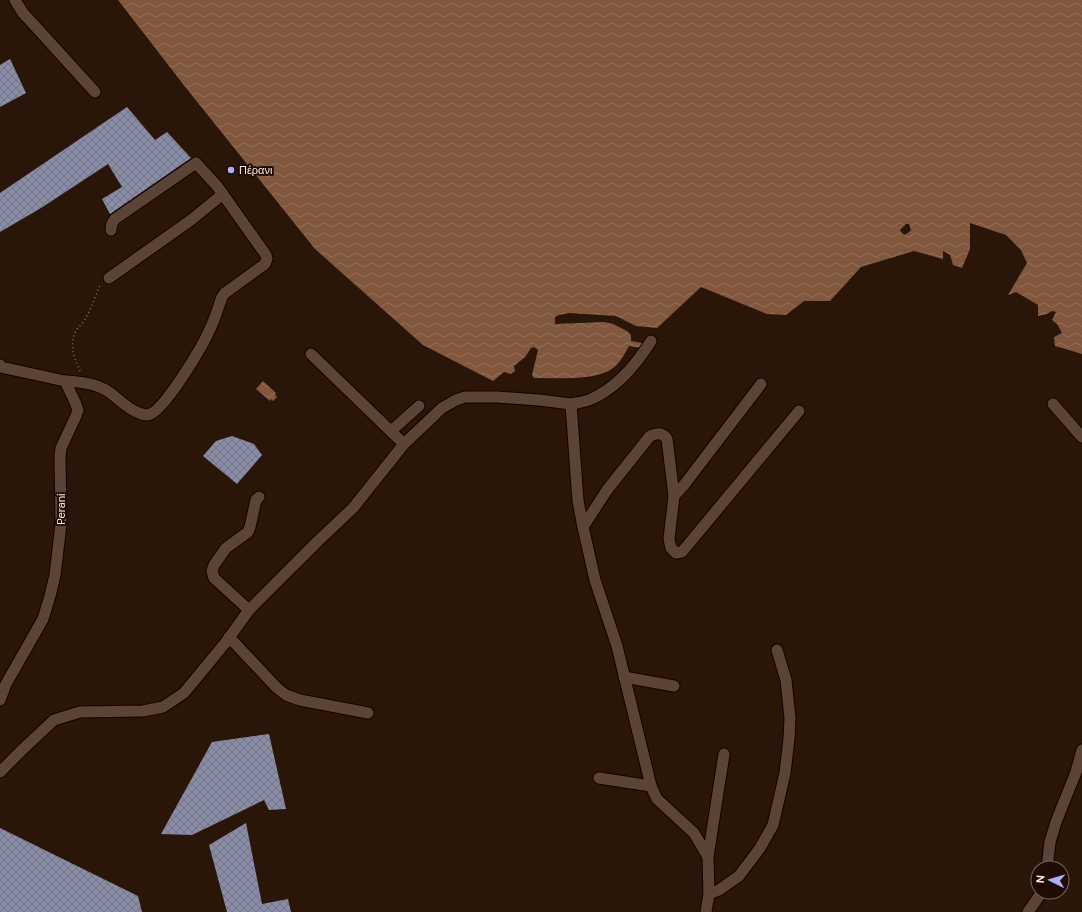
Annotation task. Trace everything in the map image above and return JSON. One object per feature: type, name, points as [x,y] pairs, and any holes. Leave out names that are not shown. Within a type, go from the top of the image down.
[{"type":"street","points":[[15,0],[23,13],[95,92]]},
{"type":"street","points":[[0,366],[65,381],[100,386],[127,407],[139,413],[148,415],[157,410],[177,384],[201,346],[208,334],[222,297],[225,293],[265,264],[267,259],[266,255],[223,194],[196,163],[115,219],[111,225],[111,230]]},
{"type":"street","points":[[109,278],[191,220],[223,194]]},
{"type":"street","points":[[0,772],[54,720],[80,712],[143,711],[163,707],[184,693],[249,610],[352,508],[404,444],[442,408],[465,397],[497,397],[571,404],[588,400],[605,392],[623,377],[636,363],[651,341]]},
{"type":"street","points":[[311,354],[404,444]]},
{"type":"street","name":"Perani","points":[[0,700],[6,684],[43,619],[55,574],[61,524],[61,448],[78,410],[65,381]]},
{"type":"street","points":[[674,496],[761,384]]},
{"type":"street","points":[[571,404],[578,501],[583,527],[595,580],[617,646],[651,786],[657,799],[694,833],[708,857]]},
{"type":"street","points":[[1053,404],[1082,437]]},
{"type":"street","points":[[391,431],[419,406]]},
{"type":"street","points":[[583,527],[607,490],[650,436],[657,433],[664,434],[668,439],[674,496],[669,539],[670,548],[676,553],[682,552],[800,411]]},
{"type":"street","points":[[249,610],[214,578],[212,571],[214,565],[226,548],[248,532],[256,500],[259,497]]},
{"type":"street","points":[[229,637],[277,688],[286,695],[300,700],[344,707],[368,713]]},
{"type":"street","points":[[709,894],[719,890],[739,876],[760,848],[773,825],[785,773],[790,718],[786,680],[777,650]]},
{"type":"street","points":[[624,677],[674,686]]},
{"type":"street","points":[[1049,860],[1050,842],[1056,822],[1076,772],[1082,750]]},
{"type":"street","points":[[706,912],[709,894],[708,857],[724,754]]},
{"type":"street","points":[[599,778],[651,786]]},
{"type":"street","points":[[1028,912],[1036,900]]},
{"type":"path","points":[[84,383],[73,355],[73,340],[77,329],[85,320],[99,287],[109,278]]},
{"type":"water","points":[[118,0],[1082,0],[1082,354],[1055,346],[1054,337],[1062,333],[1057,324],[1052,320],[1056,312],[1052,311],[1038,316],[1038,305],[1016,292],[1008,295],[1027,263],[1021,250],[1006,235],[970,223],[970,249],[962,268],[953,265],[950,255],[943,251],[943,259],[914,251],[861,267],[830,301],[804,301],[786,315],[767,314],[701,287],[657,328],[636,326],[616,316],[569,313],[559,315],[555,317],[555,324],[604,322],[613,324],[627,331],[631,335],[631,341],[642,343],[641,348],[629,346],[622,358],[613,368],[597,375],[575,378],[534,378],[532,375],[538,350],[534,347],[531,348],[525,357],[514,366],[515,371],[511,374],[504,372],[493,381],[423,345],[315,249],[186,88]],"holes":[[[906,224],[909,224],[911,230],[904,235],[900,230]]]},
{"type":"water","points":[[263,381],[276,393],[275,394],[277,397],[273,401],[271,399],[270,401],[256,389]]},
{"type":"building","points":[[10,59],[26,93],[0,107],[0,65]]},
{"type":"building","points":[[127,107],[155,140],[167,132],[191,158],[110,214],[102,199],[122,187],[108,164],[41,208],[0,232],[0,193]]},
{"type":"building","points":[[232,436],[254,444],[262,455],[237,484],[203,456],[216,441]]},
{"type":"building","points":[[269,734],[286,809],[269,810],[264,800],[192,835],[161,834],[212,742]]},
{"type":"building","points":[[246,823],[262,904],[288,899],[291,912],[227,912],[209,845]]},
{"type":"building","points":[[0,828],[138,896],[142,912],[0,912]]},
{"type":"place","name":"Πέρανι","points":[[231,170]]}]
